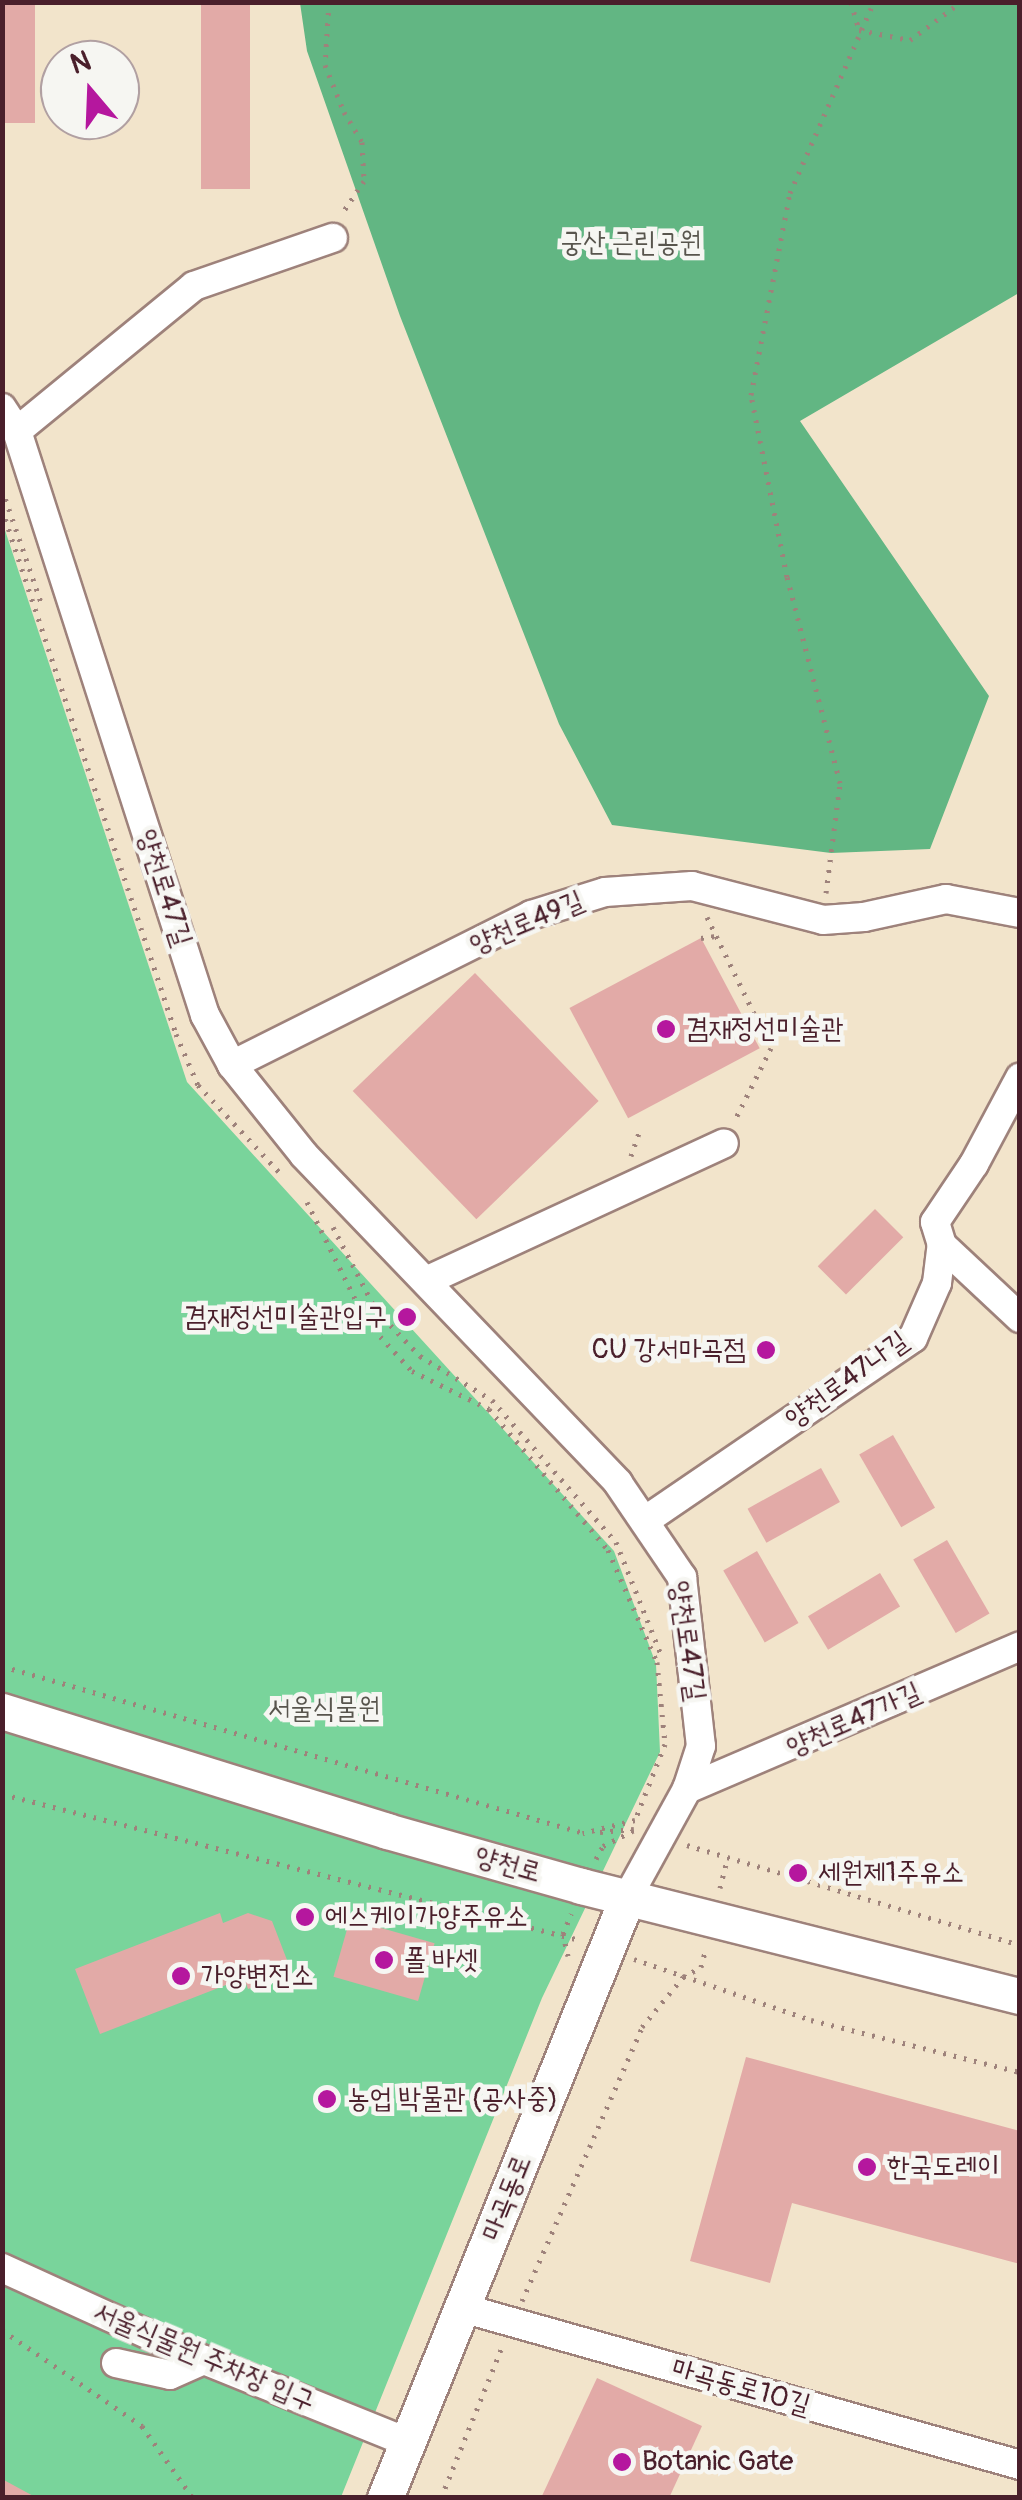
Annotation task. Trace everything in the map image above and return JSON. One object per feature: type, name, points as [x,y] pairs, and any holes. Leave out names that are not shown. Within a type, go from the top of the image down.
[{"type":"main road","name":"양천로","points":[[2,1710],[386,1831],[627,1898],[1020,1996]]},
{"type":"main road","name":"마곡동로","points":[[384,2498],[627,1898]]},
{"type":"street","name":"양천로47길","points":[[333,238],[194,286],[10,420],[205,1015],[232,1065],[304,1154],[618,1482],[682,1577],[701,1746],[687,1790],[648,1830],[627,1898]]},
{"type":"street","name":"양천로49길","points":[[232,1065],[531,915],[605,892],[692,886],[822,920],[946,899],[1020,914]]},
{"type":"street","name":"양천로47나길","points":[[646,1520],[913,1338],[937,1283],[942,1245],[935,1222],[974,1164],[1020,1078]]},
{"type":"street","points":[[426,1281],[724,1144]]},
{"type":"street","points":[[942,1245],[1020,1318]]},
{"type":"street","name":"양천로47가길","points":[[687,1790],[1020,1646]]},
{"type":"street","name":"서울식물원 주차장 입구","points":[[2,2268],[204,2360],[407,2442]]},
{"type":"street","name":"마곡동로10길","points":[[462,2308],[1020,2465]]},
{"type":"street","points":[[116,2363],[170,2375],[204,2360]]},
{"type":"path","points":[[329,2],[325,65],[362,142],[364,181],[341,215],[333,238]]},
{"type":"path","points":[[851,2],[859,30]]},
{"type":"path","points":[[822,920],[840,783],[787,577],[751,395],[790,193],[874,2]]},
{"type":"path","points":[[859,30],[910,40],[961,2]]},
{"type":"path","points":[[692,886],[771,1048],[724,1144]]},
{"type":"path","points":[[701,938],[716,936]]},
{"type":"path","points":[[2,1666],[583,1833],[648,1830],[727,1860],[1020,1944]]},
{"type":"path","points":[[2,1794],[563,1934],[811,2020],[1020,2072]]},
{"type":"path","points":[[603,1846],[648,1830]]},
{"type":"path","points":[[441,2498],[642,2027],[683,1977],[701,1967],[727,1860]]},
{"type":"path","points":[[2,2330],[142,2426],[193,2498]]},
{"type":"green space","name":"궁산 근린공원","points":[[300,3],[1019,3],[1019,293],[800,421],[989,696],[930,849],[831,853],[612,825],[559,724],[400,316],[307,51]]},
{"type":"green space","name":"서울식물원","points":[[2,521],[187,1082],[614,1551],[656,1664],[660,1752],[542,1998],[341,2497],[3,2497]]},
{"type":"building","points":[[2,2],[35,2],[35,123],[2,123]]},
{"type":"building","points":[[201,2],[250,2],[250,189],[201,189]]},
{"type":"building","name":"겸재정선미술관","points":[[701,938],[760,1048],[628,1118],[569,1008]]},
{"type":"building","points":[[475,973],[599,1101],[476,1219],[353,1091]]},
{"type":"building","points":[[875,1209],[903,1237],[846,1295],[818,1266]]},
{"type":"building","points":[[893,1435],[935,1508],[901,1527],[859,1454]]},
{"type":"building","points":[[821,1468],[840,1502],[766,1543],[748,1509]]},
{"type":"building","points":[[947,1540],[990,1614],[956,1633],[913,1560]]},
{"type":"building","points":[[757,1551],[799,1623],[765,1642],[723,1570]]},
{"type":"building","points":[[880,1573],[900,1606],[828,1650],[808,1616]]},
{"type":"building","name":"가양변전소","points":[[220,1913],[223,1923],[248,1913],[272,1921],[292,1973],[248,1989],[244,1978],[100,2034],[75,1969]]},
{"type":"building","name":"폴 바셋","points":[[350,1919],[435,1943],[418,2001],[333,1977]]},
{"type":"building","name":"한국도레이","points":[[746,2057],[1020,2131],[1020,2264],[792,2203],[770,2283],[690,2261]]},
{"type":"building","name":"Botanic Gate","points":[[597,2378],[702,2426],[669,2498],[541,2498]]},
{"type":"building","points":[[2,2479],[37,2498],[2,2498]]},
{"type":"place","name":"겸재정선미술관","points":[[666,1029]]},
{"type":"place","name":"겸재정선미술관입구","points":[[407,1317]]},
{"type":"place","name":"CU 강서마곡점","points":[[766,1350]]},
{"type":"place","name":"세원제1주유소","points":[[798,1873]]},
{"type":"place","name":"에스케이가양주유소","points":[[305,1917]]},
{"type":"place","name":"폴 바셋","points":[[384,1960]]},
{"type":"place","name":"가양변전소","points":[[181,1976]]},
{"type":"place","name":"농업 박물관 (공사중)","points":[[327,2099]]},
{"type":"place","name":"한국도레이","points":[[867,2167]]},
{"type":"place","name":"Botanic Gate","points":[[622,2462]]}]
